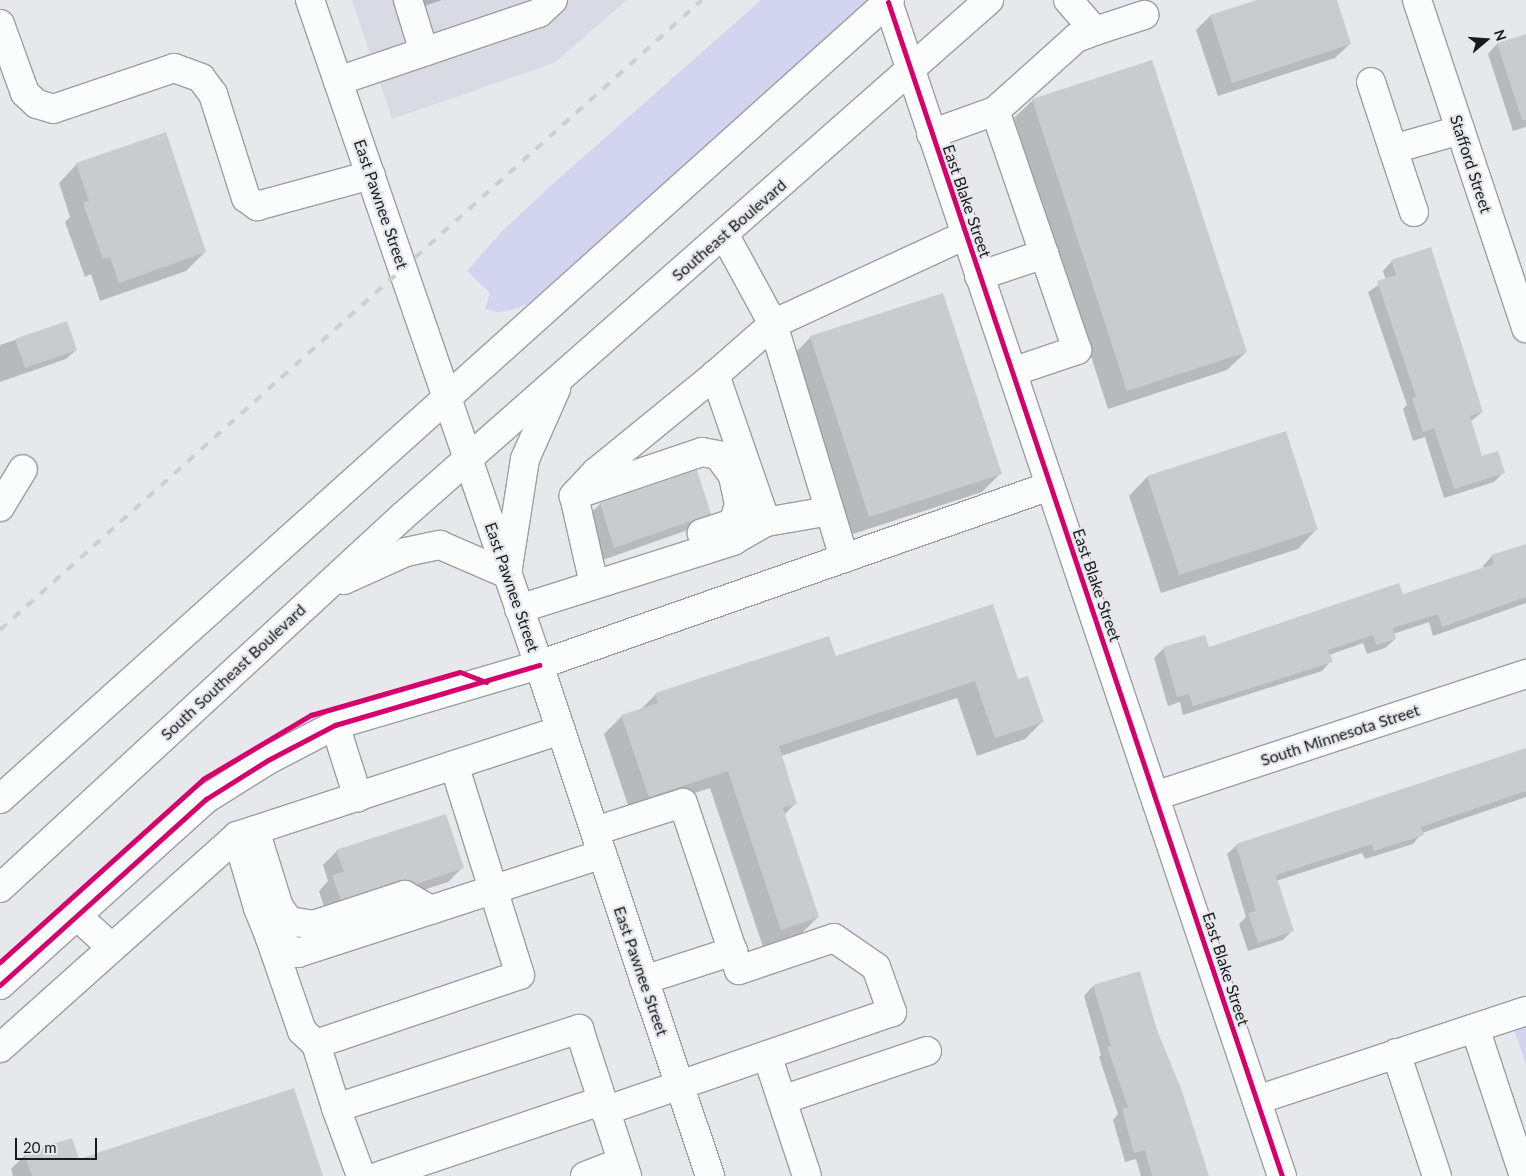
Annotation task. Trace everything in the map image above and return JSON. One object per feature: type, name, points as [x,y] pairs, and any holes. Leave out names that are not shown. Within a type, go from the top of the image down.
[{"type":"main road","name":"East Pawnee Street","points":[[310,0],[539,665],[710,1176]]},
{"type":"main road","points":[[408,0],[424,52]]},
{"type":"main road","points":[[338,81],[539,13],[552,0]]},
{"type":"main road","name":"Southeast Boulevard","points":[[468,457],[910,72],[988,0]]},
{"type":"main road","points":[[1068,0],[1095,32]]},
{"type":"main road","name":"Stafford Street","points":[[1418,0],[1526,328]]},
{"type":"main road","points":[[0,799],[889,1]]},
{"type":"main road","name":"East Blake Street","points":[[889,1],[910,72],[1282,1176]]},
{"type":"main road","points":[[931,134],[994,111],[1076,38],[1144,16]]},
{"type":"main road","points":[[0,24],[25,93],[37,104],[53,109],[174,68],[201,78],[213,94],[246,198],[257,206],[371,175]]},
{"type":"main road","points":[[1371,82],[1414,212]]},
{"type":"main road","points":[[994,111],[1077,350],[1012,372]]},
{"type":"main road","points":[[1393,149],[1460,130]]},
{"type":"main road","points":[[724,234],[773,324],[844,558]]},
{"type":"main road","points":[[574,496],[596,472],[715,375],[773,324],[966,235]]},
{"type":"main road","points":[[979,276],[1044,254]]},
{"type":"main road","points":[[320,592],[406,552],[440,544],[507,574],[525,459],[539,421],[563,374]]},
{"type":"main road","points":[[715,375],[766,522]]},
{"type":"main road","points":[[574,496],[702,452],[718,455],[733,476],[740,505],[733,523],[633,557],[602,582]]},
{"type":"main road","name":"South Southeast Boulevard","points":[[0,888],[468,457]]},
{"type":"main road","points":[[0,507],[23,469]]},
{"type":"main road","points":[[0,985],[206,799],[268,760],[334,725],[539,665],[1050,486]]},
{"type":"main road","points":[[574,496],[602,582]]},
{"type":"main road","points":[[519,608],[733,541],[766,522],[829,511]]},
{"type":"main road","name":"South Minnesota Street","points":[[1155,796],[1526,674]]},
{"type":"main road","points":[[334,725],[358,797]]},
{"type":"main road","points":[[0,1048],[112,948],[246,833],[561,730]]},
{"type":"main road","points":[[316,1044],[520,975],[454,765]]},
{"type":"main road","points":[[270,938],[298,953],[431,910],[494,889],[683,803],[739,970],[834,938],[876,967],[892,1012],[680,1085],[603,1106],[379,1176]]},
{"type":"main road","points":[[246,833],[279,906],[290,921],[313,925],[405,895],[431,910]]},
{"type":"main road","points":[[246,833],[270,938],[302,1031],[316,1044],[336,1108],[361,1176]]},
{"type":"main road","points":[[77,916],[112,948]]},
{"type":"main road","points":[[644,980],[733,951]]},
{"type":"main road","points":[[1256,1100],[1526,1011]]},
{"type":"main road","points":[[1475,1028],[1524,1176]]},
{"type":"main road","points":[[336,1108],[579,1029],[625,1169],[585,1176]]},
{"type":"main road","points":[[782,1100],[927,1051]]},
{"type":"main road","points":[[1396,1053],[1437,1176]]},
{"type":"main road","points":[[767,1055],[808,1176]]},
{"type":"shaded area","points":[[352,0],[627,0],[554,63],[392,119]]},
{"type":"shaded area","points":[[761,0],[869,0],[529,303],[513,310],[497,312],[485,309],[490,293],[467,271],[503,230]]},
{"type":"shaded area","points":[[1526,1025],[1526,1065],[1514,1029]]},
{"type":"building","points":[[1257,0],[1337,0],[1351,44],[1232,83],[1210,15]]},
{"type":"building","points":[[1526,34],[1526,120],[1522,120],[1497,43]]},
{"type":"building","points":[[1152,60],[1247,352],[1127,391],[1032,99]]},
{"type":"building","points":[[166,132],[206,252],[119,283],[110,257],[103,259],[83,203],[89,201],[76,163]]},
{"type":"building","points":[[1431,247],[1483,412],[1470,416],[1482,456],[1498,451],[1505,473],[1454,489],[1434,428],[1423,432],[1412,398],[1416,397],[1377,281],[1396,275],[1391,260]]},
{"type":"building","points":[[943,293],[1002,474],[869,517],[810,336]]},
{"type":"building","points":[[67,321],[77,350],[25,368],[15,339]]},
{"type":"building","points":[[1286,431],[1318,530],[1179,575],[1147,476]]},
{"type":"building","points":[[697,470],[711,514],[614,548],[600,503]]},
{"type":"building","points":[[1526,544],[1526,597],[1442,627],[1438,614],[1393,628],[1396,639],[1376,645],[1373,635],[1328,650],[1333,662],[1193,706],[1189,694],[1177,697],[1163,647],[1205,635],[1209,647],[1399,583],[1403,594],[1494,564],[1491,555]]},
{"type":"building","points":[[993,604],[1018,679],[1028,676],[1044,722],[995,738],[975,681],[779,746],[797,804],[783,808],[819,917],[781,930],[728,771],[649,797],[621,715],[658,703],[655,693],[829,636],[836,656]]},
{"type":"building","points":[[1526,748],[1526,791],[1421,827],[1424,835],[1374,851],[1372,844],[1276,875],[1294,931],[1258,943],[1248,913],[1256,911],[1236,844]]},
{"type":"building","points":[[446,814],[464,868],[417,884],[400,880],[341,900],[332,875],[344,872],[336,850]]},
{"type":"building","points":[[1140,971],[1157,1030],[1182,1091],[1209,1176],[1152,1176],[1145,1150],[1134,1153],[1122,1109],[1128,1107],[1107,1047],[1111,1046],[1093,985]]},
{"type":"building","points":[[294,1088],[323,1176],[32,1176],[24,1153],[72,1138],[79,1159]]},
{"type":"railway","points":[[0,630],[702,0]]},
{"type":"cycle path","points":[[888,2],[1282,1176]]},
{"type":"cycle path","points":[[0,985],[206,799],[268,760],[335,725],[539,665]]},
{"type":"cycle path","points":[[0,962],[203,779],[311,715],[460,672],[486,682]]}]
